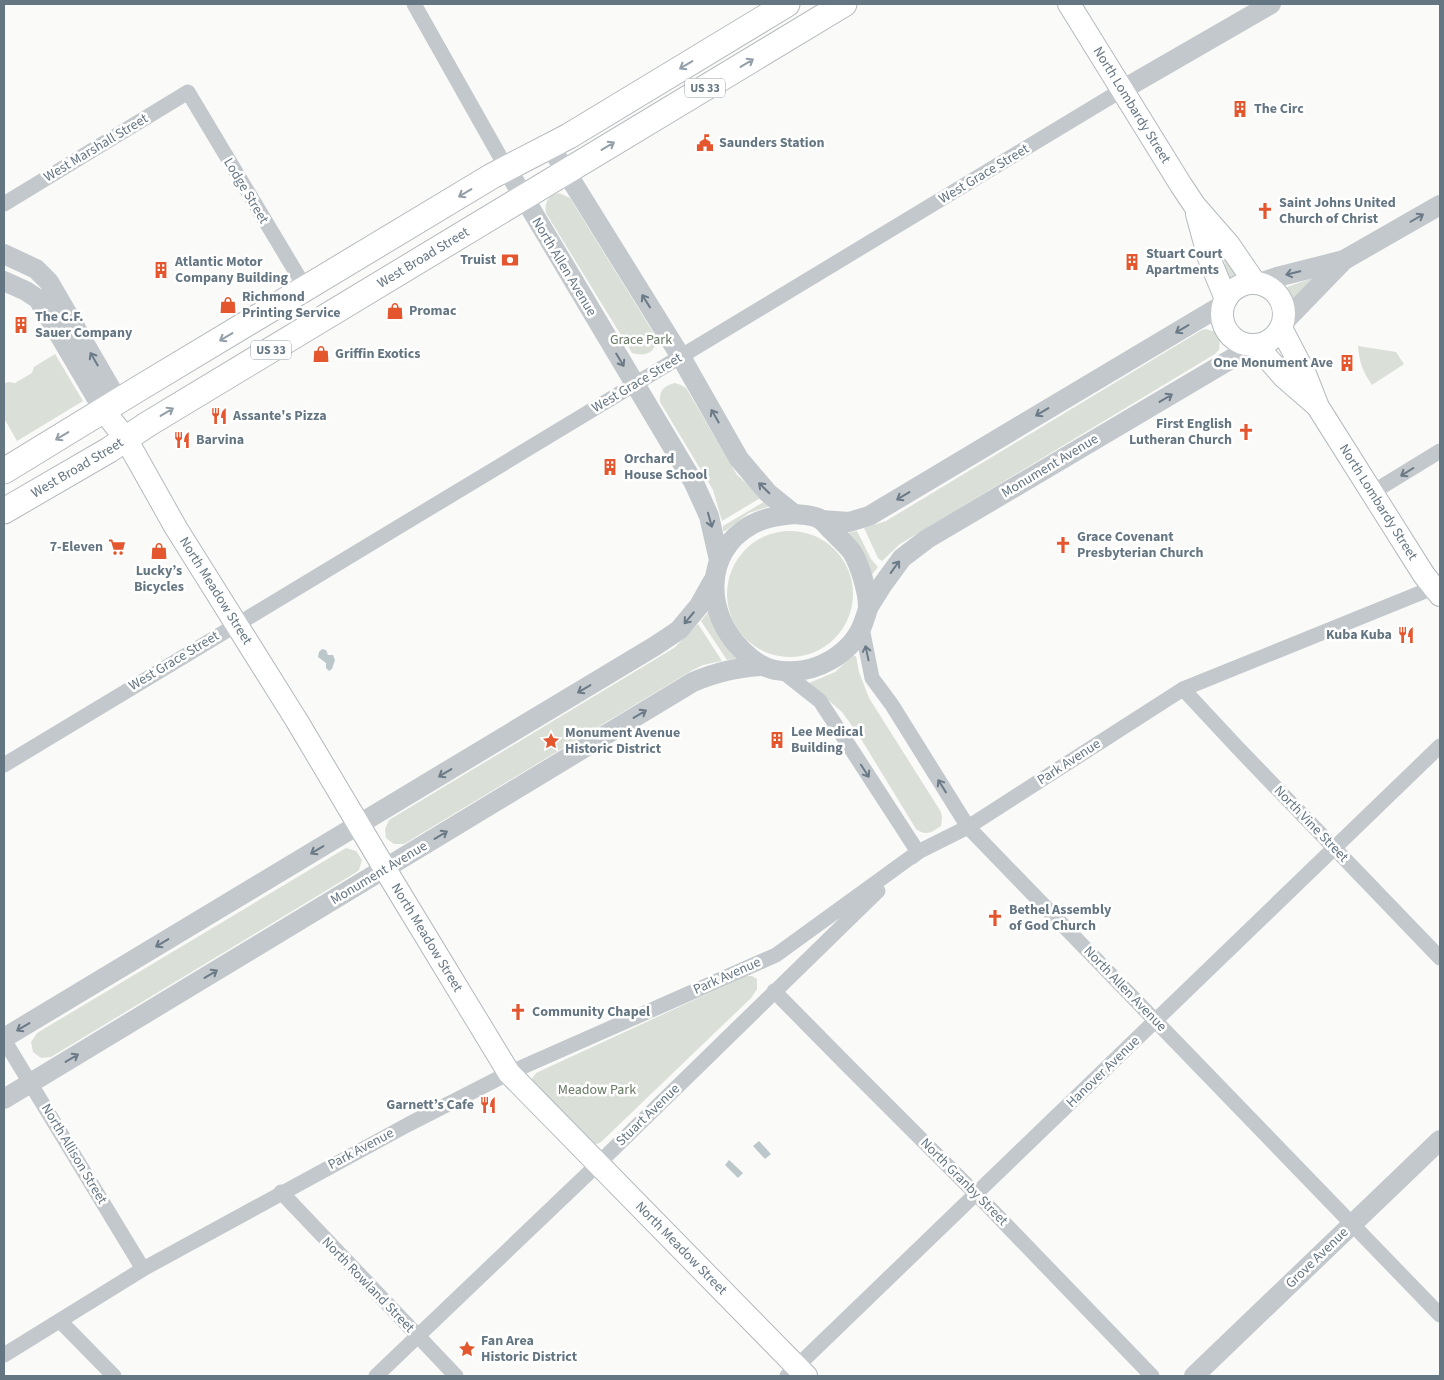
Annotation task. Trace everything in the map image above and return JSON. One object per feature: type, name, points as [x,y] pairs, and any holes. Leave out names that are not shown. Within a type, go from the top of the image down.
[{"type":"main road","name":"US 33","points":[[4,471],[507,169],[550,146],[787,4]]},
{"type":"main road","name":"West Broad Street","points":[[4,511],[844,4]]},
{"type":"main road","name":"North Lombardy Street","points":[[1069,4],[1195,206],[1229,245],[1257,283]]},
{"type":"main road","name":"North Lombardy Street","points":[[1195,206],[1209,258],[1225,301]]},
{"type":"main road","points":[[1257,283],[1269,287],[1280,298],[1284,312],[1282,325],[1271,339],[1254,345],[1242,343],[1234,338],[1223,322],[1222,313],[1225,301],[1230,293],[1241,285],[1257,283]]},
{"type":"main road","name":"North Lombardy Street","points":[[1282,325],[1318,407],[1424,575],[1438,589]]},
{"type":"main road","name":"North Lombardy Street","points":[[1254,345],[1284,377],[1318,407]]},
{"type":"main road","name":"North Meadow Street","points":[[111,406],[126,439],[176,528],[297,721],[358,825],[510,1073],[796,1373]]},
{"type":"street","name":"North Allen Avenue","points":[[414,4],[523,198],[694,482],[709,516],[719,560]]},
{"type":"street","name":"West Grace Street","points":[[4,765],[1122,90],[1271,4]]},
{"type":"street","name":"West Marshall Street","points":[[4,204],[188,92]]},
{"type":"street","name":"Lodge Street","points":[[188,92],[306,289]]},
{"type":"street","points":[[550,146],[681,358],[739,459],[768,493],[794,514]]},
{"type":"street","points":[[1257,283],[1344,260],[1440,205]]},
{"type":"street","name":"North Meadow Street","points":[[4,254],[36,269],[49,282],[111,406]]},
{"type":"street","points":[[1282,325],[1344,260]]},
{"type":"street","name":"North Meadow Street","points":[[4,281],[26,290],[38,299],[111,406]]},
{"type":"street","points":[[4,1039],[679,630],[699,606],[713,582],[719,560],[732,541],[750,526],[772,516],[794,514],[821,520],[849,522],[869,516],[1225,301]]},
{"type":"street","name":"Monument Avenue","points":[[868,608],[882,584],[902,558],[927,539],[1254,345]]},
{"type":"street","points":[[1373,492],[1440,451]]},
{"type":"street","points":[[713,582],[715,602],[720,620],[726,631],[733,641],[760,666],[782,671],[803,671],[829,662],[850,645],[862,628],[868,608],[860,569],[852,553],[821,520]]},
{"type":"street","name":"Park Avenue","points":[[4,1355],[144,1268],[409,1124],[510,1073],[776,955],[918,852],[968,827],[1183,688],[1438,589]]},
{"type":"street","name":"North Allen Avenue","points":[[862,628],[872,678],[892,705],[968,827],[1440,1315]]},
{"type":"street","name":"Monument Avenue","points":[[4,1099],[693,682],[737,667],[760,666]]},
{"type":"street","points":[[782,671],[820,701],[918,852]]},
{"type":"street","name":"North Vine Street","points":[[1183,688],[1236,747],[1440,958]]},
{"type":"street","name":"Hanover Avenue","points":[[796,1373],[977,1194],[1440,746]]},
{"type":"street","name":"Stuart Avenue","points":[[376,1376],[598,1164],[918,852]]},
{"type":"street","name":"North Granby Street","points":[[774,991],[977,1194],[1152,1376]]},
{"type":"street","name":"North Allison Street","points":[[4,1039],[144,1268]]},
{"type":"street","name":"Grove Avenue","points":[[1194,1376],[1440,1140]]},
{"type":"street","name":"North Rowland Street","points":[[281,1192],[456,1376]]},
{"type":"street","points":[[60,1321],[114,1376]]},
{"type":"green space","name":"Grace Park","points":[[559,193],[570,198],[656,337],[654,347],[646,354],[632,353],[546,213],[548,200]]},
{"type":"green space","points":[[1222,254],[1243,276],[1230,283]]},
{"type":"green space","points":[[1313,278],[1293,299],[1287,287]]},
{"type":"green space","points":[[1206,329],[1215,332],[1220,340],[1219,350],[1215,354],[900,544],[882,561],[878,558],[864,528],[886,521]]},
{"type":"green space","points":[[1358,346],[1396,352],[1404,364],[1372,385],[1362,367]]},
{"type":"green space","points":[[55,354],[83,401],[17,441],[4,418],[4,384],[8,382],[15,383],[32,373],[34,367]]},
{"type":"green space","points":[[675,383],[686,388],[737,475],[762,497],[722,521],[713,490],[660,402],[660,394],[663,389]]},
{"type":"green space","points":[[767,500],[770,506],[749,513],[723,531],[723,526]]},
{"type":"green space","points":[[790,531],[814,535],[835,549],[849,570],[853,594],[849,618],[835,639],[814,653],[790,657],[766,653],[745,639],[731,618],[727,594],[731,570],[745,549],[766,535]]},
{"type":"green space","points":[[857,531],[871,559],[878,567],[871,576],[847,533]]},
{"type":"green space","points":[[709,611],[739,658],[727,660],[701,621]]},
{"type":"green space","points":[[698,624],[722,661],[703,665],[691,671],[404,844],[394,844],[386,838],[385,829],[389,820],[674,648]]},
{"type":"green space","points":[[853,656],[856,656],[859,672],[869,698],[941,812],[941,826],[931,832],[926,833],[916,829],[858,734],[842,712],[809,683],[835,672]]},
{"type":"green space","points":[[346,848],[356,851],[362,860],[359,870],[355,873],[51,1057],[41,1058],[33,1052],[31,1042],[37,1033]]},
{"type":"green space","name":"Meadow Park","points":[[746,976],[752,976],[757,979],[757,989],[751,998],[600,1143],[596,1144],[593,1142],[533,1087],[531,1080],[536,1073]]},
{"type":"shaded area","points":[[322,649],[326,650],[328,655],[333,655],[335,660],[332,669],[329,671],[326,668],[326,663],[318,657]]},
{"type":"shaded area","points":[[759,1141],[771,1154],[765,1159],[753,1146]]},
{"type":"shaded area","points":[[729,1160],[743,1173],[738,1178],[725,1165]]},
{"type":"place","name":"The Circ","points":[[1240,109]]},
{"type":"place","name":"Saunders Station","points":[[705,143]]},
{"type":"place","name":"Saint Johns United Church of Christ","points":[[1265,211]]},
{"type":"place","name":"Truist","points":[[510,260]]},
{"type":"place","name":"Stuart Court Apartments","points":[[1132,262]]},
{"type":"place","name":"Atlantic Motor Company Building","points":[[161,270]]},
{"type":"place","name":"Richmond Printing Service","points":[[228,305]]},
{"type":"place","name":"Promac","points":[[395,311]]},
{"type":"place","name":"The C.F. Sauer Company","points":[[21,325]]},
{"type":"place","name":"Griffin Exotics","points":[[321,354]]},
{"type":"place","name":"One Monument Ave","points":[[1347,363]]},
{"type":"place","name":"Assante's Pizza","points":[[219,416]]},
{"type":"place","name":"First English Lutheran Church","points":[[1246,432]]},
{"type":"place","name":"Barvina","points":[[182,440]]},
{"type":"place","name":"Orchard House School","points":[[610,467]]},
{"type":"place","name":"Grace Covenant Presbyterian Church","points":[[1063,545]]},
{"type":"place","name":"7-Eleven","points":[[117,547]]},
{"type":"place","name":"Lucky’s Bicycles","points":[[159,551]]},
{"type":"place","name":"Kuba Kuba","points":[[1406,635]]},
{"type":"place","name":"Lee Medical Building","points":[[777,740]]},
{"type":"place","name":"Monument Avenue Historic District","points":[[551,741]]},
{"type":"place","name":"Bethel Assembly of God Church","points":[[995,918]]},
{"type":"place","name":"Community Chapel","points":[[518,1012]]},
{"type":"place","name":"Garnett’s Cafe","points":[[488,1105]]},
{"type":"place","name":"Fan Area Historic District","points":[[467,1349]]}]
